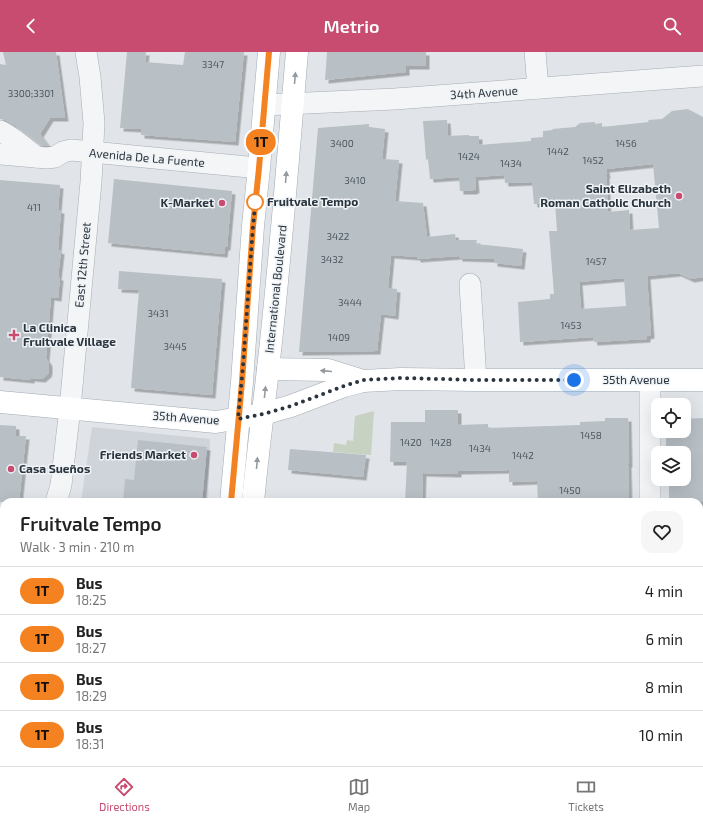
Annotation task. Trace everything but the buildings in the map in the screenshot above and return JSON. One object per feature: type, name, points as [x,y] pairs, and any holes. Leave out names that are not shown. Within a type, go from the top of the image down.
[{"type":"main road","name":"International Boulevard","points":[[231,498],[253,226],[269,52]]},
{"type":"main road","name":"International Boulevard","points":[[253,498],[258,444],[268,369],[297,52]]},
{"type":"main road","points":[[268,369],[328,370],[363,380]]},
{"type":"main road","name":"35th Avenue","points":[[0,402],[216,422],[263,414],[291,406],[363,380],[401,378],[476,380],[703,380]]},
{"type":"street","name":"East 12th Street","points":[[57,498],[61,486],[70,408],[93,153],[94,123],[90,76],[86,52]]},
{"type":"street","points":[[536,52],[538,88]]},
{"type":"street","name":"34th Avenue","points":[[264,105],[395,99],[703,76]]},
{"type":"street","points":[[0,131],[36,157]]},
{"type":"street","name":"Avenida De La Fuente","points":[[0,154],[47,158],[55,157],[63,152],[71,150],[259,168]]},
{"type":"street","points":[[470,284],[476,380]]},
{"type":"street","points":[[650,380],[650,498]]},
{"type":"shaded area","points":[[92,427],[210,439],[208,498],[82,498]]},
{"type":"green space","points":[[374,411],[371,455],[333,452],[334,443],[346,445],[347,440],[353,441],[355,416]]},
{"type":"bus line","name":"1T","points":[[231,498],[242,382],[253,226],[269,52]]},
{"type":"place","name":"Saint Elizabeth Roman Catholic Church","points":[[679,196]]},
{"type":"place","name":"Fruitvale Tempo","points":[[255,202]]},
{"type":"place","name":"K-Market","points":[[222,203]]},
{"type":"place","name":"La Clinica Fruitvale Village","points":[[14,335]]},
{"type":"place","name":"Friends Market","points":[[194,455]]},
{"type":"place","name":"Casa Sueños","points":[[11,469]]},
{"type":"route","points":[[255,202],[256,197],[238,419],[291,406],[363,380],[401,378],[574,380]]}]
